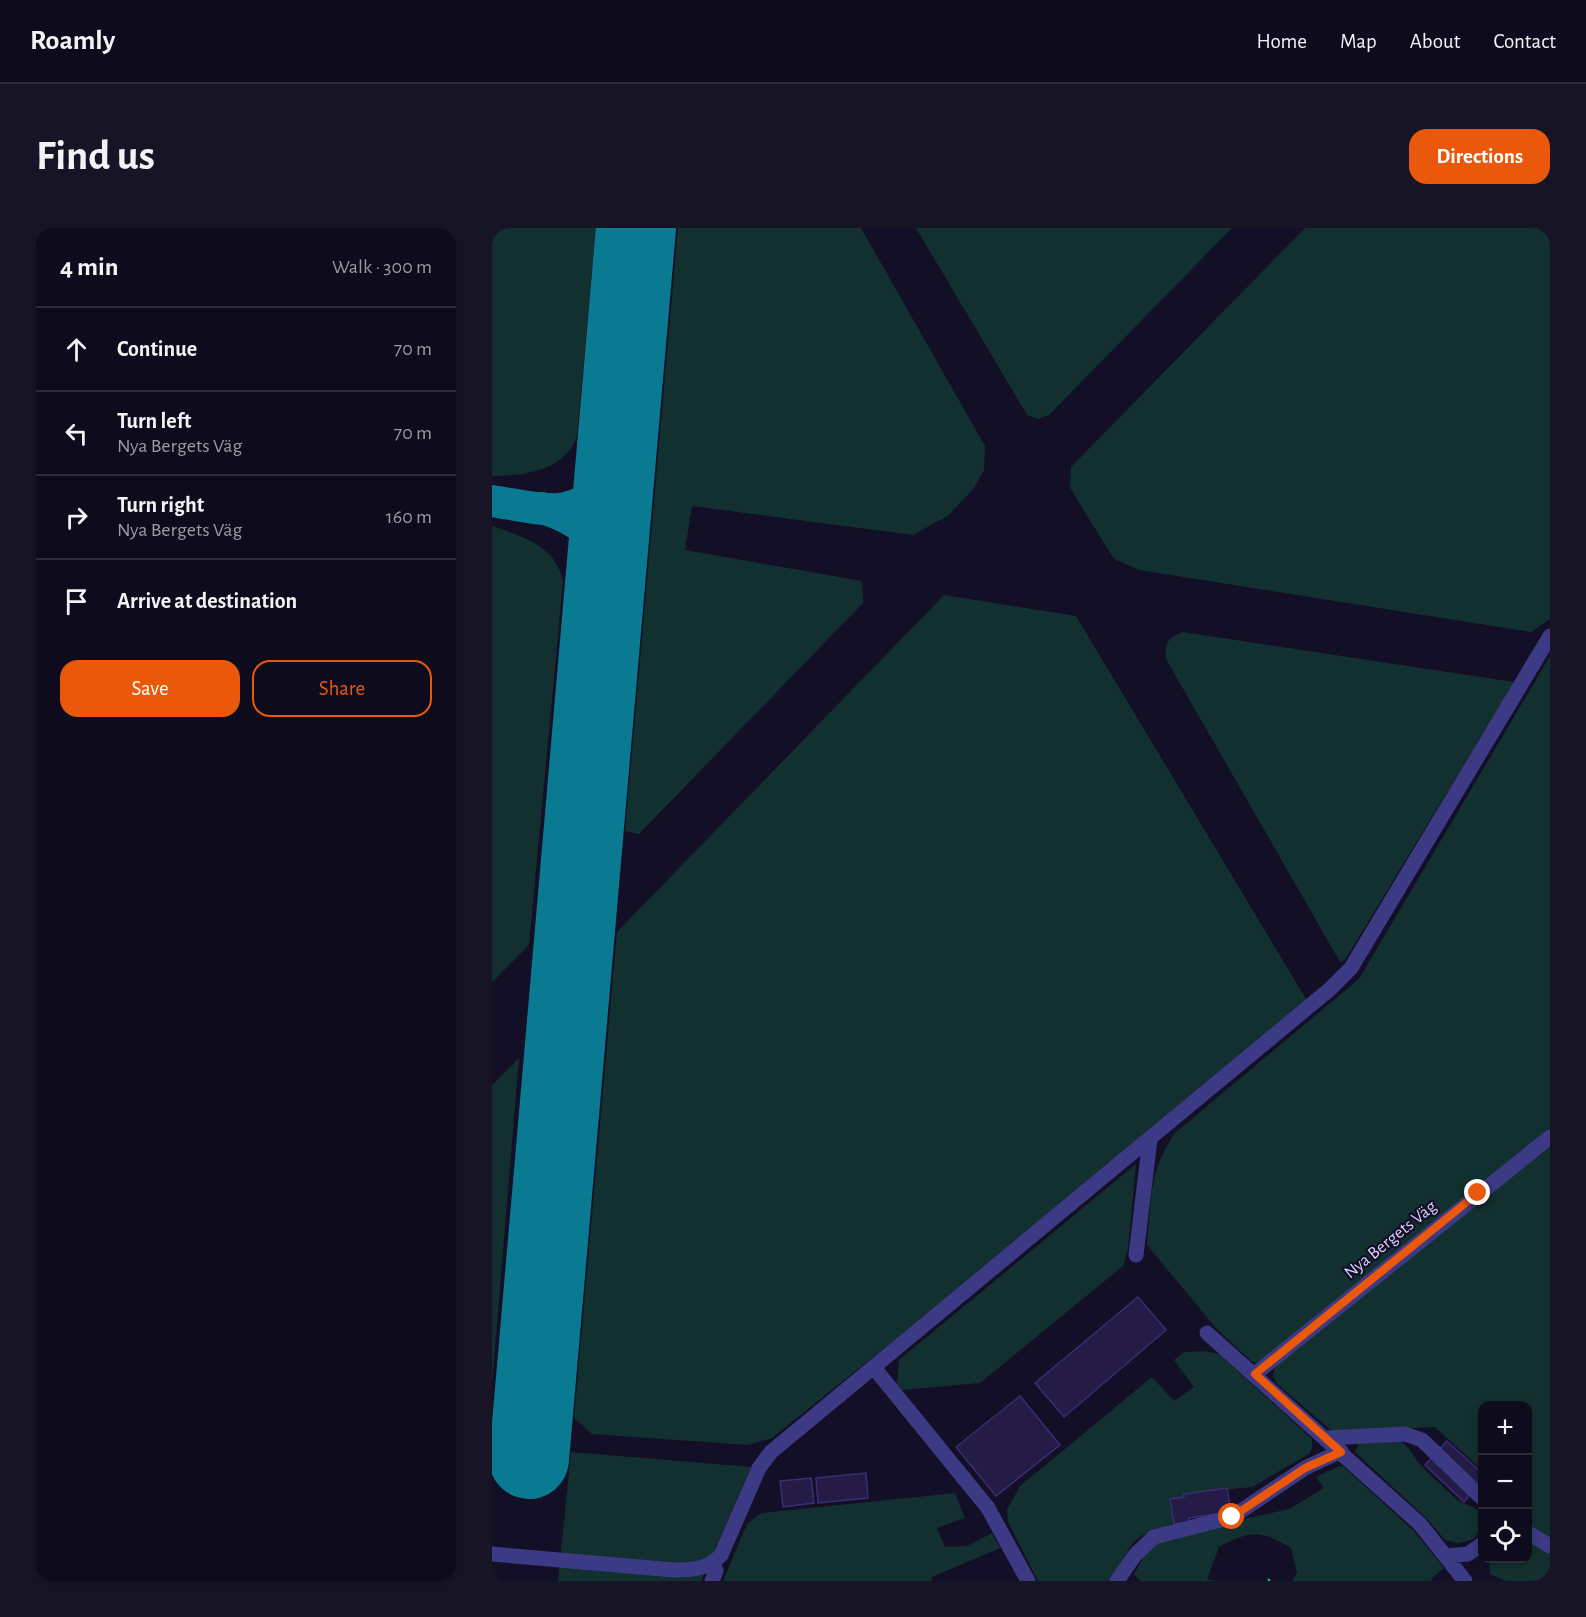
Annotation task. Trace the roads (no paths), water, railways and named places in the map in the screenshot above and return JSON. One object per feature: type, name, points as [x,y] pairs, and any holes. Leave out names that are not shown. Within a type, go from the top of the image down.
[{"type":"street","points":[[492,1554],[674,1570],[697,1570],[713,1563],[721,1555],[759,1468],[771,1452],[875,1369],[1330,989],[1351,968],[1550,636]]},
{"type":"street","name":"Nya Bergets Väg","points":[[1255,1374],[1550,1137]]},
{"type":"street","points":[[1136,1254],[1150,1139]]},
{"type":"street","points":[[1207,1333],[1327,1438],[1420,1524],[1465,1581]]},
{"type":"street","points":[[875,1369],[988,1508],[1028,1581]]},
{"type":"street","points":[[1327,1438],[1405,1434],[1422,1440],[1478,1494]]},
{"type":"street","points":[[1118,1581],[1135,1555],[1154,1537],[1232,1517],[1305,1468],[1341,1452]]},
{"type":"street","points":[[1532,1536],[1550,1546]]},
{"type":"street","points":[[1446,1556],[1468,1554],[1478,1547]]},
{"type":"street","points":[[712,1581],[716,1571],[713,1563]]}]
